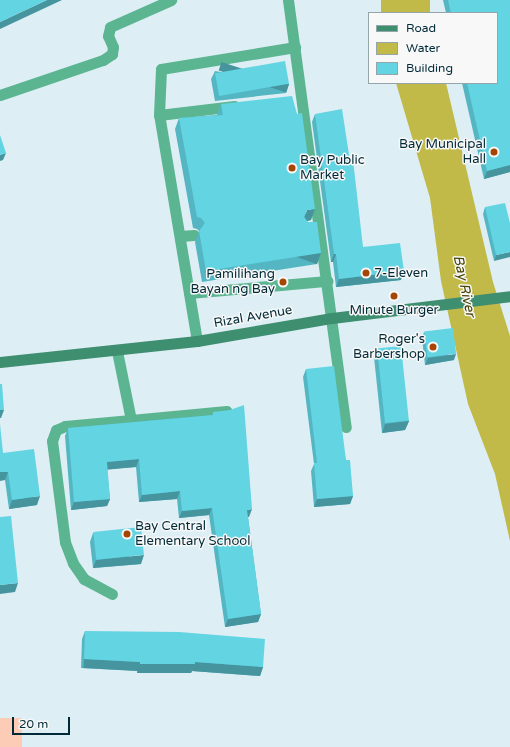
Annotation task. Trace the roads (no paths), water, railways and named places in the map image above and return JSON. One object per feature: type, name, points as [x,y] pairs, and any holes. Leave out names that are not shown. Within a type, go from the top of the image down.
[{"type":"main road","name":"Rizal Avenue","points":[[0,362],[117,351],[197,341],[332,318],[510,296]]},
{"type":"street","points":[[0,95],[103,60],[112,54],[112,47],[108,36],[110,27],[171,0]]},
{"type":"street","points":[[288,0],[303,98],[312,227],[326,281],[346,427]]},
{"type":"street","points":[[197,341],[159,115],[161,70],[295,47]]},
{"type":"street","points":[[288,100],[303,98]]},
{"type":"street","points":[[159,115],[242,105]]},
{"type":"street","points":[[180,236],[194,235]]},
{"type":"street","points":[[189,293],[326,281]]},
{"type":"street","points":[[117,351],[131,420]]},
{"type":"street","points":[[112,594],[84,579],[70,556],[65,542],[52,441],[56,430],[65,426],[227,411]]},
{"type":"water","points":[[381,0],[430,0],[430,12],[381,12]]},
{"type":"water","name":"Bay River","points":[[396,84],[446,84],[493,282],[510,336],[510,541],[495,474],[468,404],[441,281],[430,198]]},
{"type":"place","name":"Bay Municipal Hall","points":[[494,152]]},
{"type":"place","name":"Bay Public Market","points":[[292,168]]},
{"type":"place","name":"7-Eleven","points":[[366,273]]},
{"type":"place","name":"Pamilihang Bayan ng Bay","points":[[283,282]]},
{"type":"place","name":"Minute Burger","points":[[394,296]]},
{"type":"place","name":"Roger's Barbershop","points":[[433,347]]},
{"type":"place","name":"Bay Central Elementary School","points":[[127,534]]}]
